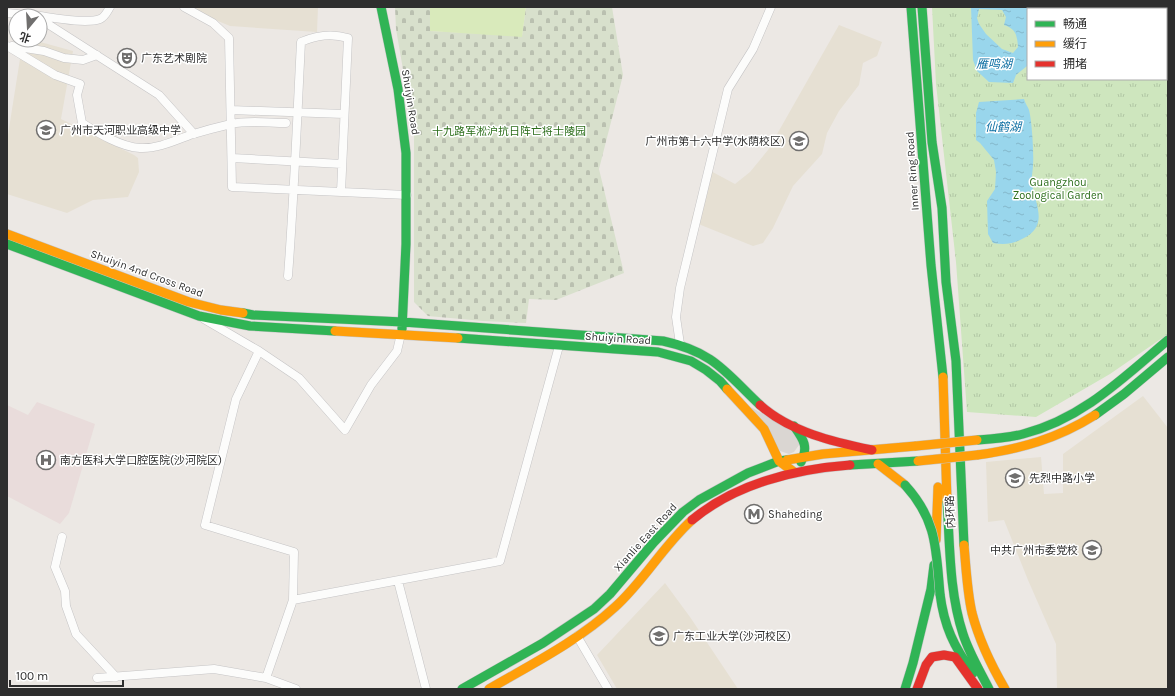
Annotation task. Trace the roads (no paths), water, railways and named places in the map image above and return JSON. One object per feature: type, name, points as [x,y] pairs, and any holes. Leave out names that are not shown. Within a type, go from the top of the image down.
[{"type":"main road","name":"Shuiyin Road","points":[[381,7],[398,89],[406,153],[406,244],[401,334],[658,352],[691,361],[720,381],[764,430],[780,461],[794,472]]},
{"type":"main road","name":"Inner Ring Road","points":[[911,7],[931,265],[938,333]]},
{"type":"main road","name":"Inner Ring Road","points":[[922,7],[932,142],[942,208],[946,282],[956,361],[963,522],[968,586],[972,612],[980,638],[991,664],[1005,689]]},
{"type":"main road","name":"Shuiyin 4nd Cross Road","points":[[7,234],[189,302],[221,310],[253,315],[402,322]]},
{"type":"main road","name":"Shuiyin 4nd Cross Road","points":[[7,244],[199,316],[250,326],[401,334]]},
{"type":"main road","name":"Shuiyin Road","points":[[402,322],[653,340],[680,344],[697,351],[714,361],[723,368],[753,399],[770,413],[809,433],[830,440],[872,450]]},
{"type":"main road","name":"内环路","points":[[938,333],[944,378],[948,530],[952,585],[959,623],[968,648],[989,689]]},
{"type":"main road","points":[[905,689],[913,663],[931,589],[934,570],[940,413],[938,333]]},
{"type":"main road","name":"Xianlie East Road","points":[[462,689],[543,643],[594,609],[626,576],[669,525],[683,512],[699,500],[738,478],[780,461],[823,454],[977,440],[1015,436],[1028,433],[1054,424],[1083,408],[1108,391],[1168,340]]},
{"type":"main road","name":"Xianlie East Road","points":[[489,689],[578,636],[616,606],[645,575],[677,535],[697,516],[715,503],[758,484],[794,472],[823,467],[878,464],[978,455],[1009,451],[1033,444],[1059,434],[1108,407],[1122,397],[1168,357]]},
{"type":"main road","points":[[1083,408],[1089,418]]},
{"type":"main road","points":[[794,425],[804,442],[806,451],[804,457],[794,472]]},
{"type":"main road","points":[[878,464],[906,485],[922,504],[933,532],[941,608],[945,624],[950,638],[958,652],[985,689]]},
{"type":"main road","points":[[917,689],[926,665],[932,657],[944,654],[955,657],[978,689]]},
{"type":"street","points":[[48,18],[64,20],[94,20],[105,15],[110,7]]},
{"type":"street","points":[[184,7],[213,23],[229,38],[232,187],[406,195]]},
{"type":"street","points":[[680,344],[676,317],[680,288],[728,88],[753,49],[771,7]]},
{"type":"street","points":[[48,23],[159,95],[194,134]]},
{"type":"street","points":[[288,276],[294,190],[294,161],[301,42],[315,36],[340,35],[348,38],[341,192]]},
{"type":"street","points":[[11,48],[56,75],[80,84],[77,95],[82,123],[101,135],[139,148],[153,147],[231,124],[286,123]]},
{"type":"street","points":[[22,48],[36,50],[64,58],[83,60],[97,55]]},
{"type":"street","points":[[231,110],[344,114]]},
{"type":"street","points":[[232,158],[342,164]]},
{"type":"street","points":[[199,316],[259,351],[299,378],[345,430],[371,385],[397,351],[401,334]]},
{"type":"street","points":[[293,600],[500,561],[559,346]]},
{"type":"street","points":[[259,351],[236,400],[204,525],[294,552],[293,600],[266,678]]},
{"type":"street","points":[[62,537],[55,567],[65,591],[66,606],[76,634],[116,677]]},
{"type":"street","points":[[398,581],[426,689]]},
{"type":"street","points":[[578,636],[608,689]]},
{"type":"street","points":[[97,678],[214,668],[266,678],[296,689]]},
{"type":"water","name":"雁鸣湖","points":[[971,7],[1115,7],[1027,8],[1027,66],[1016,75],[1013,83],[989,82],[977,71],[973,60]],"holes":[[[979,9],[1002,10],[1006,17],[1004,25],[1011,28],[1016,36],[1018,47],[1013,53],[1002,49],[986,34],[977,18]]]},
{"type":"water","name":"仙鹤湖","points":[[1024,99],[1029,110],[1031,122],[1033,153],[1032,181],[1038,207],[1038,221],[1036,228],[1031,234],[1019,241],[1008,244],[993,243],[988,234],[987,201],[995,189],[996,172],[994,160],[976,140],[976,113],[979,102]]},
{"type":"place","name":"广东艺术剧院","points":[[127,58]]},
{"type":"place","name":"广州市天河职业高级中学","points":[[46,130]]},
{"type":"place","name":"广州市第十六中学(水荫校区)","points":[[799,141]]},
{"type":"place","name":"南方医科大学口腔医院(沙河院区)","points":[[46,460]]},
{"type":"place","name":"先烈中路小学","points":[[1015,478]]},
{"type":"place","name":"Shaheding","points":[[754,514]]},
{"type":"place","name":"中共广州市委党校","points":[[1092,550]]},
{"type":"place","name":"广东工业大学(沙河校区)","points":[[659,636]]},
{"type":"park label","name":"十九路军淞沪抗日阵亡将士陵园","points":[[509,131]]},
{"type":"park label","name":"Guangzhou Zoological Garden","points":[[1058,188]]}]
